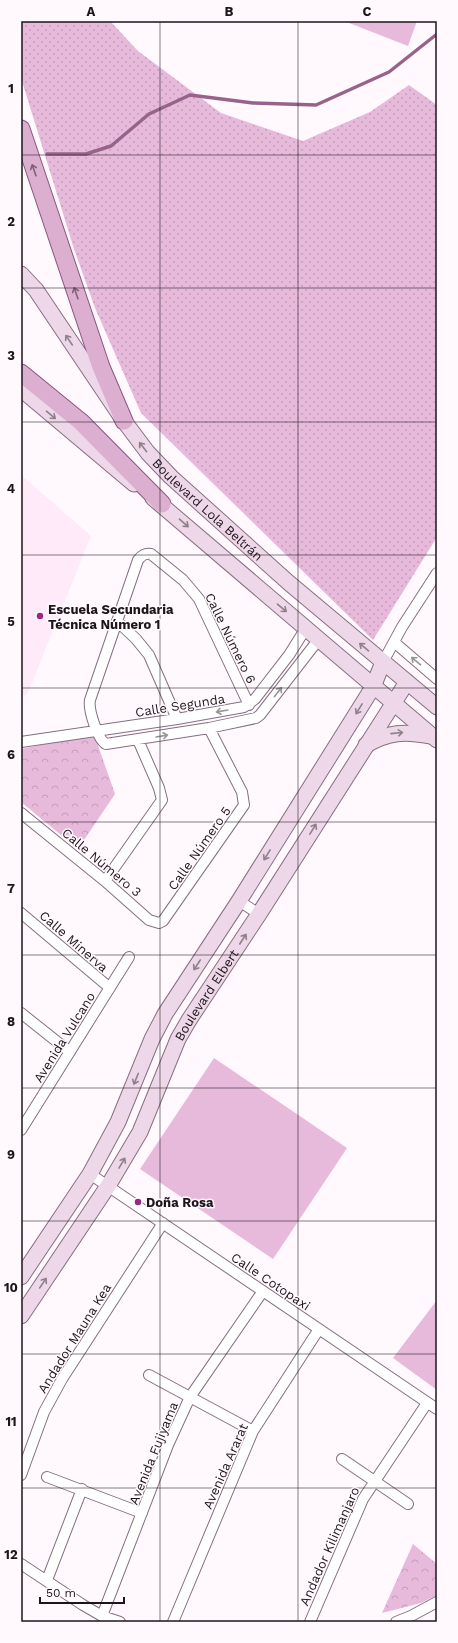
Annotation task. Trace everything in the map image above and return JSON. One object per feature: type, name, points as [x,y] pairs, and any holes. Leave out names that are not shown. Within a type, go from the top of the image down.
[{"type":"main road","points":[[21,129],[101,367],[124,421]]},
{"type":"main road","points":[[21,373],[81,422],[162,504]]},
{"type":"street","name":"Boulevard Lola Beltrán","points":[[21,274],[36,290],[124,421],[148,453],[171,477],[289,584],[437,707]]},
{"type":"street","name":"Boulevard Lola Beltrán","points":[[21,390],[123,476],[162,504],[392,704],[435,738]]},
{"type":"street","name":"Calle Número 6","points":[[117,621],[138,560],[141,555],[146,553],[151,554],[183,580],[199,599],[249,705]]},
{"type":"street","points":[[383,662],[437,573]]},
{"type":"street","points":[[98,731],[89,706],[90,700],[117,621],[136,639],[149,655],[177,719]]},
{"type":"street","points":[[249,705],[289,654],[306,628]]},
{"type":"street","name":"Calle Segunda","points":[[98,731],[104,743],[110,745],[251,720],[260,715],[319,639]]},
{"type":"street","points":[[394,642],[437,679]]},
{"type":"street","name":"Boulevard Elbert","points":[[21,1278],[90,1174],[118,1122],[157,1029],[373,687],[383,662]]},
{"type":"street","name":"Boulevard Elbert","points":[[21,1314],[108,1186],[140,1132],[178,1040],[189,1020],[259,914],[407,682]]},
{"type":"street","name":"Calle Segunda","points":[[21,742],[177,719],[240,708],[249,705]]},
{"type":"street","name":"Calle Número 5","points":[[167,917],[244,805],[242,792],[209,728]]},
{"type":"street","points":[[365,746],[380,737],[396,733],[413,732],[435,738]]},
{"type":"street","points":[[105,881],[162,800],[159,788],[138,740]]},
{"type":"street","name":"Calle Número 3","points":[[21,813],[105,881],[149,920],[159,923],[167,917]]},
{"type":"street","points":[[239,901],[259,914]]},
{"type":"street","name":"Calle Minerva","points":[[21,913],[110,988]]},
{"type":"street","name":"Avenida Vulcano","points":[[21,1130],[129,957]]},
{"type":"street","points":[[21,1013],[70,1052]]},
{"type":"street","name":"Calle Cotopaxi","points":[[90,1174],[437,1409]]},
{"type":"street","name":"Andador Mauna Kea","points":[[21,1475],[44,1412],[62,1379],[163,1223]]},
{"type":"street","name":"Avenida Fujiyama","points":[[102,1616],[168,1445],[190,1397],[263,1291]]},
{"type":"street","name":"Avenida Ararat","points":[[173,1622],[253,1431],[319,1329]]},
{"type":"street","points":[[148,1375],[253,1431]]},
{"type":"street","name":"Andador Kilimanjaro","points":[[310,1622],[362,1499],[427,1403]]},
{"type":"street","points":[[342,1459],[408,1504]]},
{"type":"street","points":[[47,1477],[142,1513]]},
{"type":"street","points":[[47,1580],[82,1489]]},
{"type":"street","points":[[21,1564],[102,1616],[120,1622]]},
{"type":"street","points":[[396,1622],[437,1602]]},
{"type":"shaded area","name":"Escuela Secundaria Técnica Número 1","points":[[21,475],[91,536],[27,695],[21,697]]},
{"type":"green space","points":[[21,21],[110,21],[138,51],[221,113],[303,141],[370,112],[409,85],[437,105],[437,537],[373,640],[141,413],[95,308],[74,249],[21,78]]},
{"type":"green space","points":[[344,21],[417,21],[408,46]]},
{"type":"green space","points":[[94,734],[115,794],[78,849],[21,802],[21,749]]},
{"type":"green space","points":[[214,1058],[347,1148],[273,1259],[140,1169]]},
{"type":"green space","points":[[437,1300],[437,1390],[393,1358]]},
{"type":"green space","points":[[413,1544],[437,1564],[437,1595],[421,1603],[382,1613]]},
{"type":"waterway","points":[[47,154],[86,154],[111,146],[149,114],[190,95],[253,103],[316,105],[389,72],[437,34]]},
{"type":"place","name":"Escuela Secundaria Técnica Número 1","points":[[40,616]]},
{"type":"place","name":"Doña Rosa","points":[[138,1202]]}]
